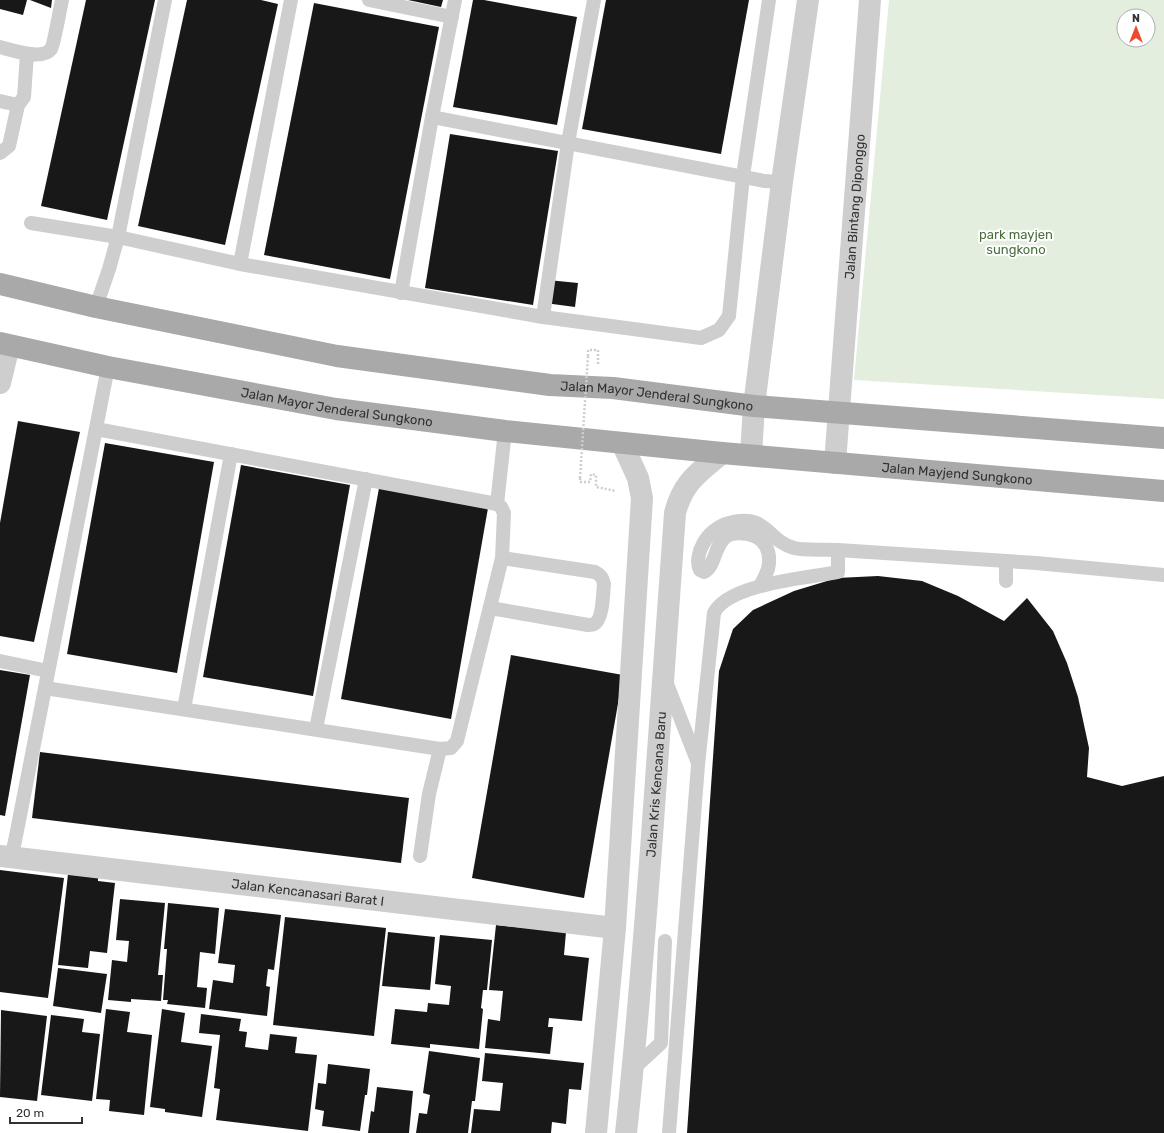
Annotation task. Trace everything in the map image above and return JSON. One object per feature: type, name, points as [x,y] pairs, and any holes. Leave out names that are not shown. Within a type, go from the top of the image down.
[{"type":"main road","name":"Jalan Mayor Jenderal Sungkono","points":[[0,284],[96,307],[337,356],[550,384],[613,388],[754,406]]},
{"type":"main road","name":"Jalan Mayor Jenderal Sungkono","points":[[5,344],[108,367],[336,409],[505,431],[751,455]]},
{"type":"main road","points":[[754,406],[1164,438]]},
{"type":"main road","name":"Jalan Mayjend Sungkono","points":[[751,455],[1164,491]]},
{"type":"street","points":[[754,406],[782,182],[808,0]]},
{"type":"street","name":"Jalan Bintang Diponggo","points":[[838,413],[870,0]]},
{"type":"street","points":[[0,383],[5,344]]},
{"type":"street","name":"Jalan Mayor Jenderal Sungkono","points":[[751,455],[754,406]]},
{"type":"street","points":[[835,462],[838,413]]},
{"type":"street","points":[[596,1133],[615,928],[642,498],[638,478],[622,443]]},
{"type":"street","name":"Jalan Kris Kencana Baru","points":[[626,1133],[633,1069],[664,677],[675,514],[678,499],[687,483],[722,453]]},
{"type":"street","name":"Jalan Kencanasari Barat I","points":[[5,857],[615,928]]},
{"type":"lane","points":[[0,47],[27,54],[45,54],[51,49],[62,0]]},
{"type":"lane","points":[[96,307],[118,237],[165,0]]},
{"type":"lane","points":[[240,264],[291,0]]},
{"type":"lane","points":[[369,0],[452,17]]},
{"type":"lane","points":[[401,293],[432,117],[455,0]]},
{"type":"lane","points":[[543,317],[568,142],[594,0]]},
{"type":"lane","points":[[31,223],[118,237],[240,264],[401,293],[543,317],[701,338],[720,330],[729,316],[743,176],[770,0]]},
{"type":"lane","points":[[0,153],[9,146],[18,105],[24,97],[27,54]]},
{"type":"lane","points":[[0,101],[18,105]]},
{"type":"lane","points":[[432,117],[764,181],[782,182]]},
{"type":"lane","points":[[5,857],[45,688],[108,367]]},
{"type":"lane","points":[[45,688],[440,749],[451,748],[457,741],[502,558],[504,513],[501,507],[496,504],[96,429]]},
{"type":"lane","points":[[496,504],[505,431]]},
{"type":"lane","points":[[184,709],[231,454]]},
{"type":"lane","points":[[316,729],[366,479]]},
{"type":"lane","points":[[760,586],[768,570],[769,561],[768,551],[764,542],[755,535],[731,533],[725,536],[718,546],[708,570],[704,572],[700,570],[698,563],[702,544],[722,525],[739,520],[750,520],[762,525],[785,544],[795,548],[1006,561],[1164,574]]},
{"type":"lane","points":[[669,1133],[698,765],[714,613],[721,603],[734,595],[760,586],[838,572],[838,550]]},
{"type":"lane","points":[[490,608],[588,625],[594,624],[601,616],[604,584],[600,575],[595,572],[502,558]]},
{"type":"lane","points":[[1006,561],[1006,581]]},
{"type":"lane","points":[[0,661],[48,671]]},
{"type":"lane","points":[[664,677],[698,765]]},
{"type":"lane","points":[[420,856],[429,794],[440,749]]},
{"type":"lane","points":[[633,1069],[661,1043],[665,941]]},
{"type":"path","points":[[603,367],[598,366],[598,350],[588,350],[580,482],[590,482],[591,474],[596,475],[596,487],[611,489]]},
{"type":"green space","name":"park mayjen sungkono","points":[[889,0],[1164,0],[1164,399],[854,380]]},
{"type":"building","points":[[0,0],[27,0],[23,15],[0,9]]},
{"type":"building","points":[[30,0],[52,0],[51,8]]},
{"type":"building","points":[[86,0],[155,0],[107,220],[41,206]]},
{"type":"building","points":[[187,0],[261,0],[278,4],[225,245],[138,226]]},
{"type":"building","points":[[408,0],[443,0],[441,7]]},
{"type":"building","points":[[473,0],[484,0],[577,17],[557,125],[453,107]]},
{"type":"building","points":[[606,0],[749,0],[721,154],[582,129]]},
{"type":"building","points":[[314,3],[439,27],[390,279],[264,255]]},
{"type":"building","points":[[450,134],[558,151],[533,305],[425,288]]},
{"type":"building","points":[[548,280],[578,283],[575,307],[545,303]]},
{"type":"building","points":[[18,421],[80,432],[34,642],[0,636],[0,523]]},
{"type":"building","points":[[105,443],[214,462],[177,673],[67,654]]},
{"type":"building","points":[[241,465],[350,485],[313,696],[203,677]]},
{"type":"building","points":[[379,488],[488,508],[451,719],[341,699]]},
{"type":"building","points":[[878,576],[922,581],[958,596],[1004,621],[1027,598],[1053,631],[1067,663],[1078,697],[1089,748],[1087,777],[1122,786],[1164,776],[1164,1133],[687,1133],[719,671],[733,629],[753,610],[794,591],[837,578]]},
{"type":"building","points":[[511,655],[623,675],[584,898],[472,878]]},
{"type":"building","points":[[0,670],[30,675],[5,816],[0,815]]},
{"type":"building","points":[[40,752],[409,798],[401,863],[32,818]]},
{"type":"building","points":[[0,870],[64,878],[48,998],[0,992]]},
{"type":"building","points":[[68,874],[98,878],[98,881],[115,883],[107,953],[90,951],[88,968],[58,965]]},
{"type":"building","points":[[120,899],[165,903],[158,975],[163,975],[161,1001],[131,999],[131,1002],[108,1000],[112,960],[127,962],[129,941],[116,940]]},
{"type":"building","points":[[168,903],[219,908],[215,954],[200,952],[197,987],[207,988],[205,1008],[167,1004],[168,1000],[163,1000],[167,949],[164,949]]},
{"type":"building","points":[[225,909],[281,915],[274,970],[268,969],[266,986],[270,987],[267,1016],[209,1009],[213,980],[233,983],[235,965],[218,963]]},
{"type":"building","points":[[285,917],[386,928],[374,1036],[273,1025]]},
{"type":"building","points":[[496,925],[566,932],[564,955],[589,958],[582,1021],[549,1018],[548,1027],[553,1027],[550,1054],[485,1048],[488,1019],[500,1021],[503,991],[489,990]]},
{"type":"building","points":[[388,932],[435,937],[430,990],[382,986]]},
{"type":"building","points":[[440,935],[492,940],[487,990],[483,990],[481,1008],[483,1009],[479,1049],[430,1044],[430,1048],[391,1044],[395,1009],[427,1012],[428,1003],[449,1005],[451,986],[435,984]]},
{"type":"building","points":[[58,968],[107,974],[101,1013],[53,1006]]},
{"type":"building","points":[[106,1009],[130,1012],[127,1032],[152,1035],[144,1115],[109,1111],[110,1100],[96,1099]]},
{"type":"building","points":[[162,1009],[185,1013],[181,1042],[212,1046],[202,1117],[165,1112],[165,1109],[150,1107]]},
{"type":"building","points":[[1,1010],[47,1016],[37,1101],[0,1097]]},
{"type":"building","points":[[201,1014],[241,1019],[239,1031],[247,1032],[245,1047],[268,1050],[270,1034],[297,1037],[295,1053],[317,1055],[308,1131],[216,1120],[220,1089],[214,1088],[220,1035],[199,1033]]},
{"type":"building","points":[[51,1015],[84,1019],[82,1032],[100,1034],[92,1101],[41,1095]]},
{"type":"building","points":[[429,1051],[480,1058],[475,1101],[472,1101],[468,1133],[416,1133],[419,1113],[427,1114],[430,1095],[423,1093]]},
{"type":"building","points":[[485,1053],[584,1063],[581,1090],[569,1089],[566,1124],[552,1122],[551,1133],[471,1133],[474,1109],[500,1111],[503,1083],[482,1081]]},
{"type":"building","points":[[328,1064],[370,1069],[360,1131],[322,1126],[324,1111],[315,1109],[318,1083],[326,1084]]},
{"type":"building","points":[[377,1087],[413,1091],[409,1133],[368,1133],[371,1111],[374,1112]]}]
